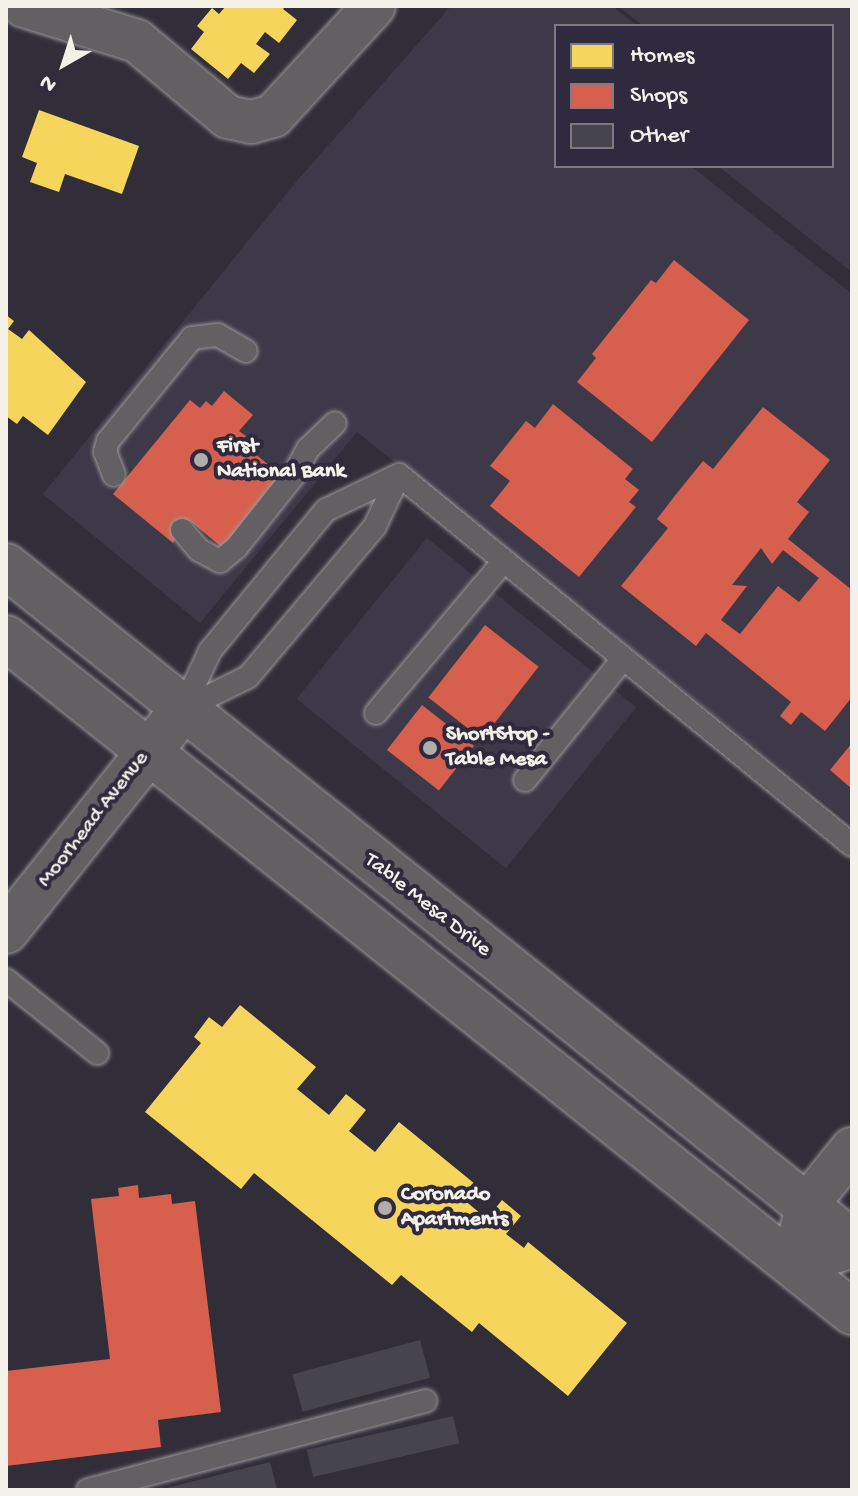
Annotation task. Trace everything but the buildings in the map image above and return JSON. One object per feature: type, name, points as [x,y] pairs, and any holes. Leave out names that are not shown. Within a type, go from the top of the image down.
[{"type":"main road","name":"Table Mesa Drive","points":[[6,566],[807,1205],[852,1245]]},
{"type":"main road","points":[[6,638],[852,1312]]},
{"type":"main road","name":"Moorhead Avenue","points":[[6,931],[183,709]]},
{"type":"street","points":[[24,6],[137,41],[228,117],[251,122],[273,116],[374,6]]},
{"type":"street","points":[[852,1149],[807,1205],[794,1263],[852,1245]]},
{"type":"lane","points":[[114,475],[105,452],[108,441],[192,338],[218,335],[246,351]]},
{"type":"lane","points":[[182,530],[199,550],[220,561],[236,548],[294,475],[308,449],[335,423]]},
{"type":"lane","points":[[399,475],[852,845]]},
{"type":"lane","points":[[183,709],[248,677],[375,526],[399,475]]},
{"type":"lane","points":[[183,709],[210,651],[326,510],[399,475]]},
{"type":"lane","points":[[376,713],[504,561]]},
{"type":"lane","points":[[525,780],[623,659]]},
{"type":"lane","points":[[6,980],[97,1053]]},
{"type":"lane","points":[[88,1490],[425,1401]]},
{"type":"shaded area","points":[[451,6],[612,6],[635,24],[554,24],[554,168],[694,168],[852,294],[852,824],[357,432],[200,623],[43,494],[296,182]]},
{"type":"shaded area","points":[[618,6],[852,6],[852,272],[721,168],[834,168],[834,24],[640,24]]},
{"type":"shaded area","points":[[427,538],[636,707],[506,868],[297,699]]},
{"type":"place","name":"First National Bank","points":[[201,460]]},
{"type":"place","name":"ShortStop - Table Mesa","points":[[430,748]]},
{"type":"place","name":"Coronado Apartments","points":[[385,1208]]}]
